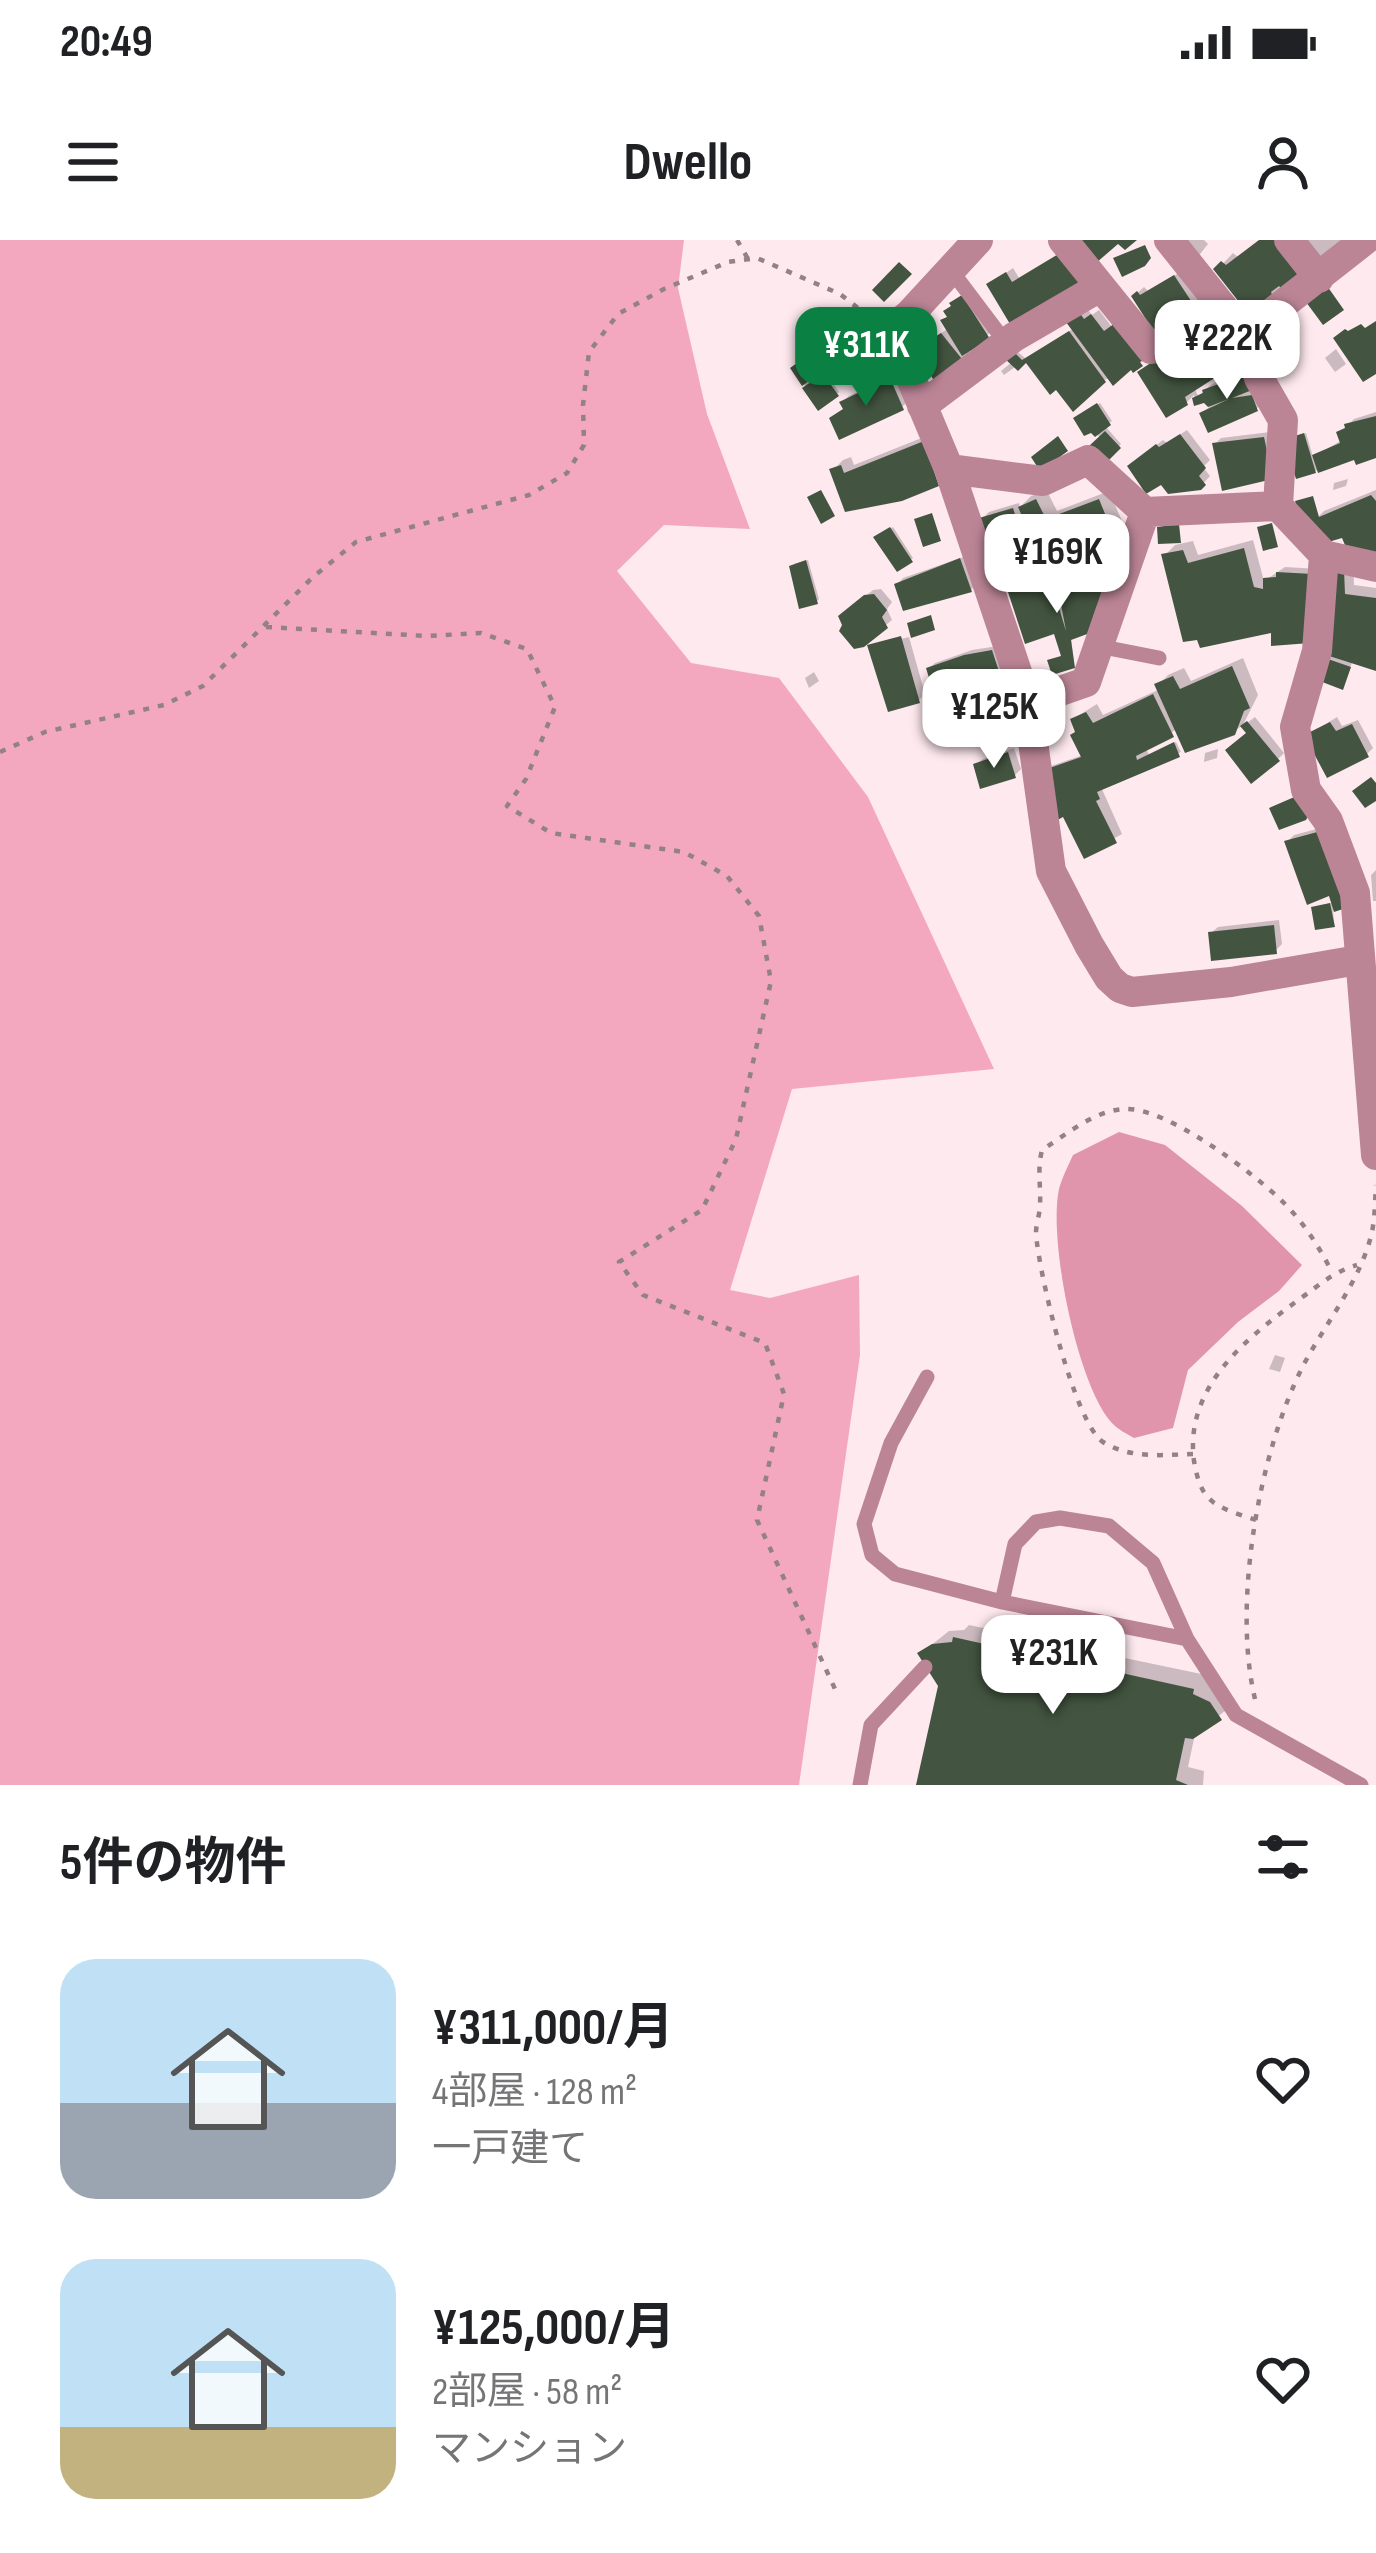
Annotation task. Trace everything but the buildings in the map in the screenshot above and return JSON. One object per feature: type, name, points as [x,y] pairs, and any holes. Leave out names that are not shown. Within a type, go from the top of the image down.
[{"type":"street","points":[[978,240],[909,315],[888,331],[949,469],[1026,703],[1051,871],[1089,945],[1109,978],[1132,992],[1358,961]]},
{"type":"street","points":[[1063,240],[1151,349],[1220,305]]},
{"type":"street","points":[[1168,240],[1245,334],[1259,378],[1283,420],[1278,506],[1324,555],[1376,567]]},
{"type":"street","points":[[1289,240],[1319,278]]},
{"type":"street","points":[[1245,334],[1365,240]]},
{"type":"street","points":[[922,406],[1006,343],[1100,286]]},
{"type":"street","points":[[949,469],[1043,482],[1088,460],[1145,512],[1278,506]]},
{"type":"street","points":[[1026,703],[1085,682],[1145,512]]},
{"type":"street","points":[[1324,555],[1317,651],[1295,727],[1306,790],[1328,821],[1355,893],[1376,1155]]},
{"type":"lane","points":[[951,270],[1006,343]]},
{"type":"lane","points":[[1098,646],[1160,658]]},
{"type":"lane","points":[[927,1377],[891,1443],[864,1524],[872,1555],[895,1574],[1002,1602],[1187,1639]]},
{"type":"lane","points":[[1002,1602],[1015,1544],[1036,1522],[1060,1518],[1109,1526],[1153,1563],[1187,1639],[1236,1715],[1360,1785]]},
{"type":"lane","points":[[860,1785],[871,1725],[925,1667]]},
{"type":"path","points":[[737,240],[748,260]]},
{"type":"path","points":[[0,752],[45,732],[164,704],[202,686],[356,542],[529,495],[567,473],[584,445],[590,352],[618,314],[697,274],[757,258],[840,294],[888,331]]},
{"type":"path","points":[[266,627],[427,636],[482,634],[527,650],[555,707],[526,779],[507,806],[551,833],[684,852],[727,876],[759,916],[771,981],[736,1139],[702,1210],[619,1262],[644,1295],[765,1343],[784,1394],[757,1520],[835,1689]]},
{"type":"path","points":[[1193,1454],[1126,1453],[1099,1440],[1086,1417],[1058,1341],[1036,1232],[1042,1150],[1108,1111],[1132,1108],[1158,1117],[1254,1176],[1315,1240],[1333,1272]]},
{"type":"path","points":[[1264,1711],[1256,1702],[1246,1653],[1248,1575],[1256,1520],[1286,1407],[1360,1264],[1372,1231],[1376,1185]]},
{"type":"path","points":[[1256,1520],[1210,1500],[1198,1484],[1193,1454],[1200,1407],[1221,1365],[1269,1321],[1333,1272],[1360,1264]]},
{"type":"shaded area","points":[[0,240],[684,240],[678,288],[707,414],[750,529],[664,525],[617,571],[691,663],[779,678],[868,797],[994,1069],[792,1089],[730,1290],[770,1298],[859,1275],[860,1355],[799,1785],[0,1785]]},
{"type":"shaded area","points":[[1119,1132],[1165,1145],[1242,1206],[1302,1265],[1188,1370],[1173,1428],[1134,1438],[1111,1422],[1087,1376],[1068,1310],[1058,1241],[1059,1189],[1073,1155]]}]
